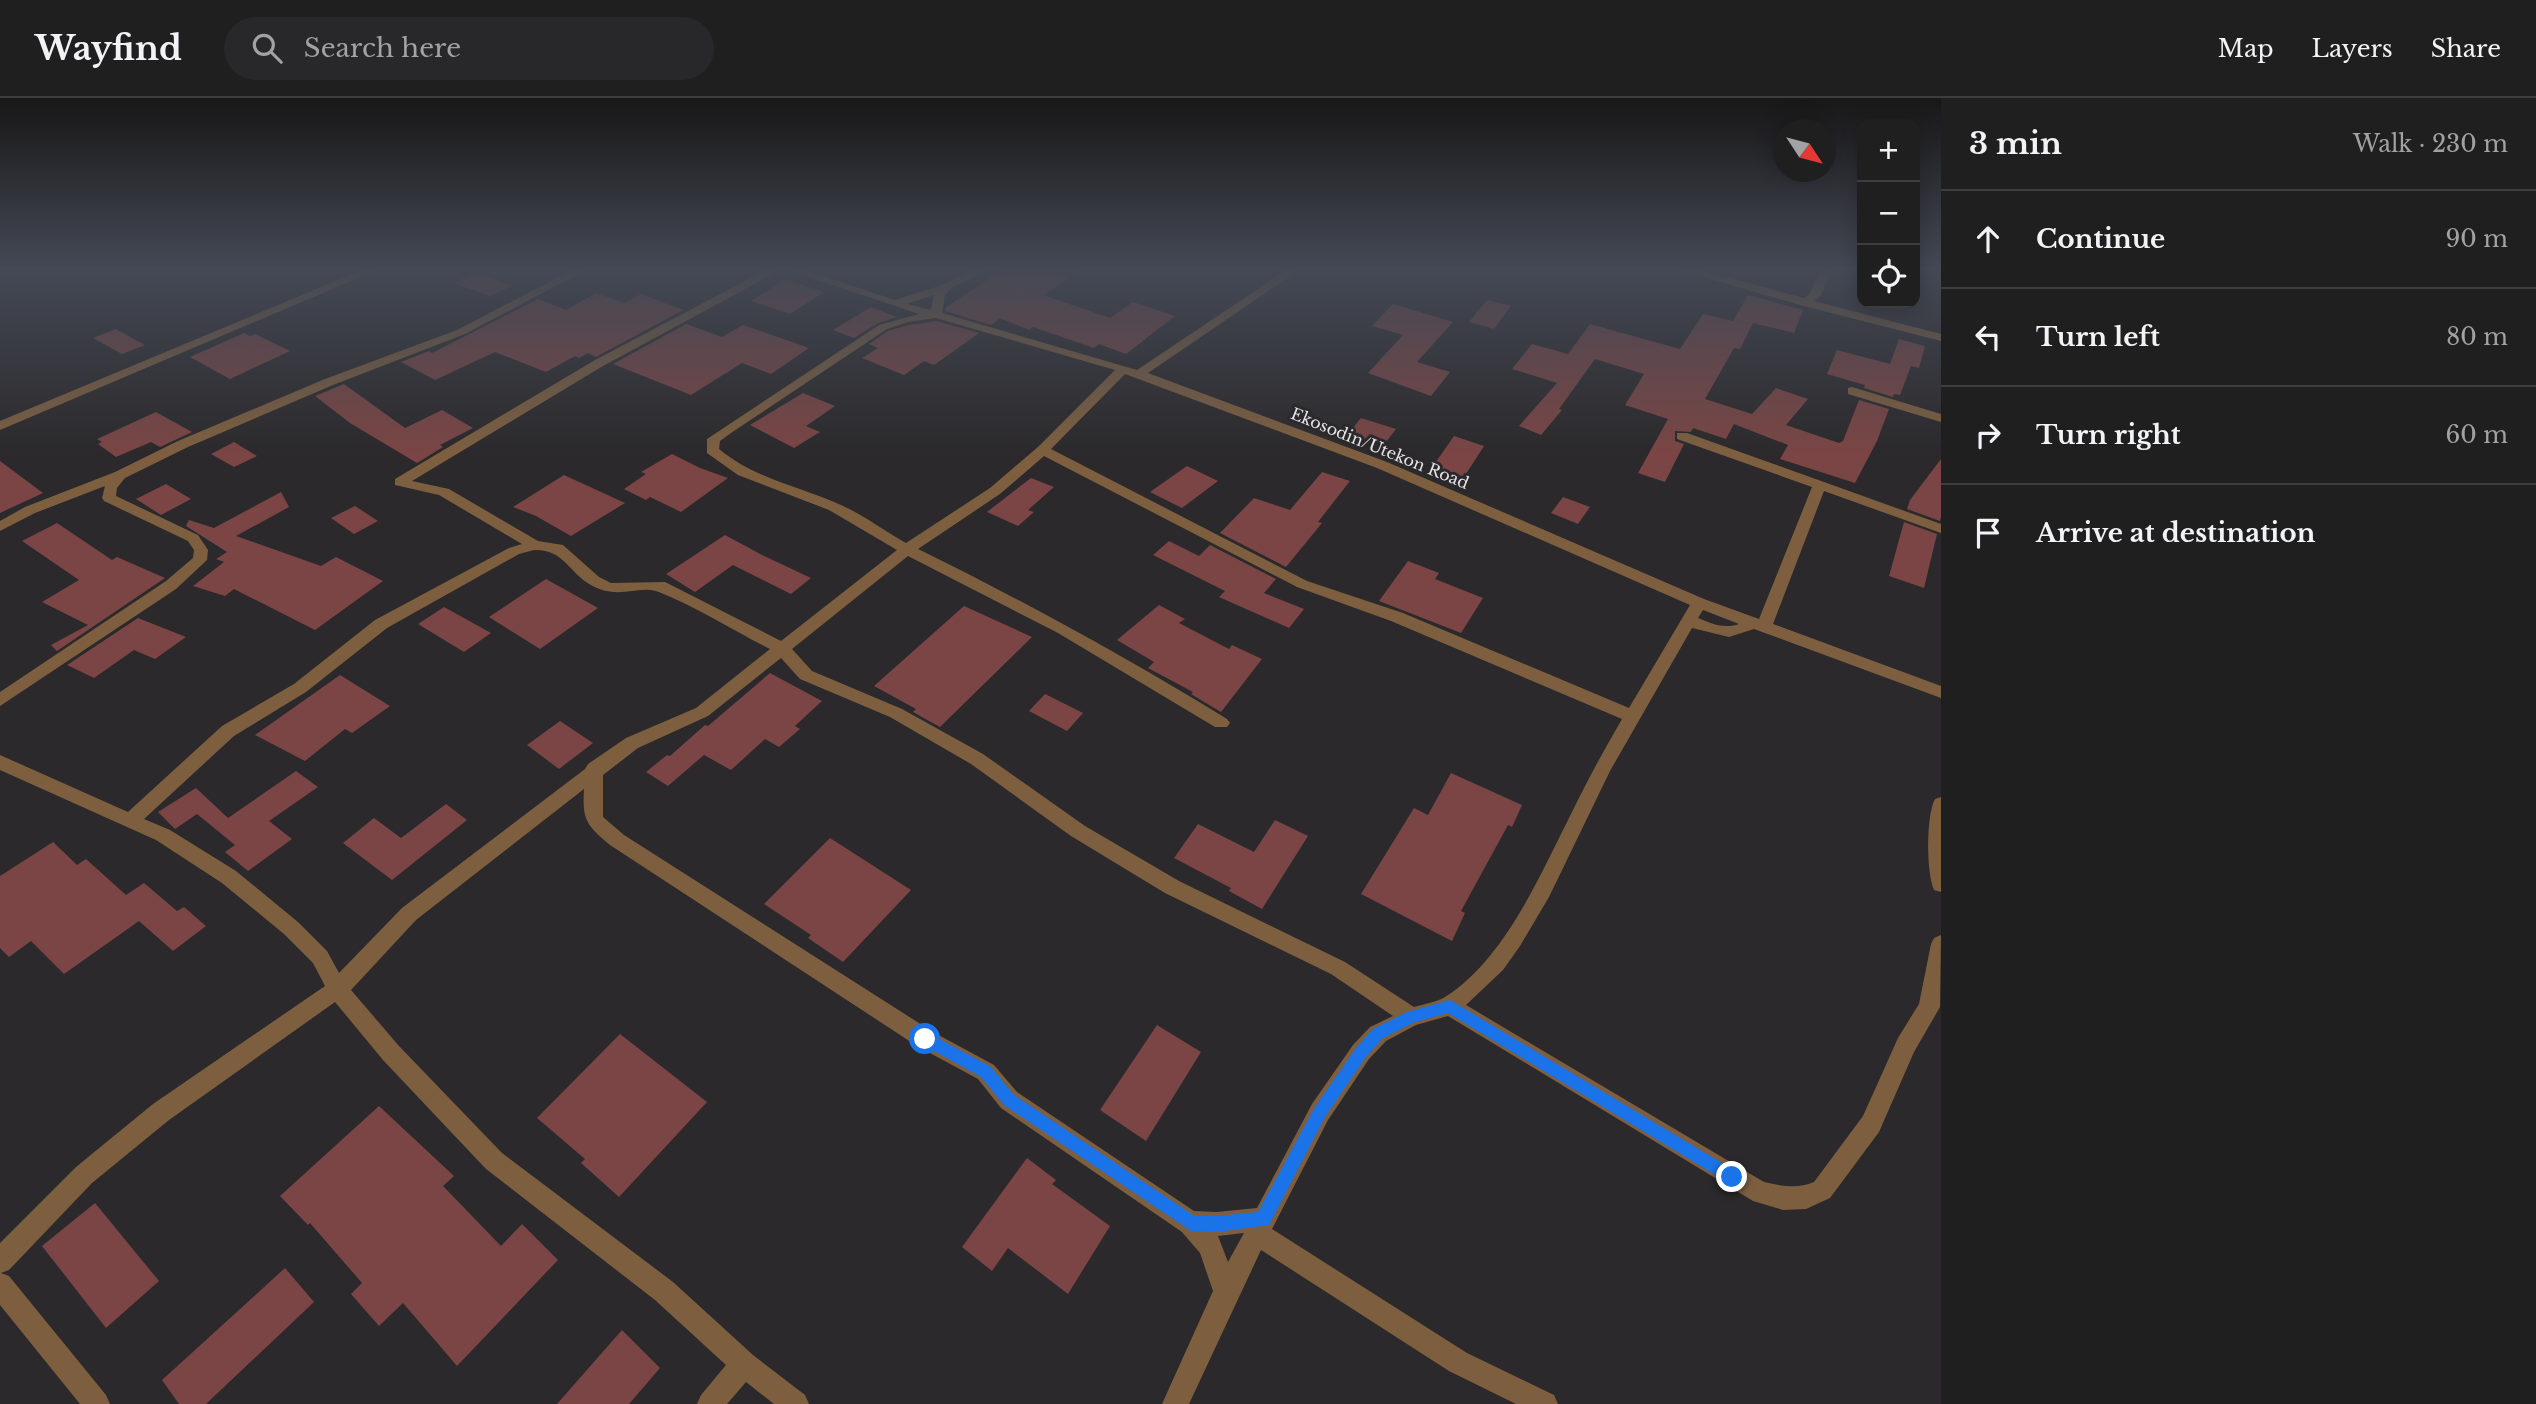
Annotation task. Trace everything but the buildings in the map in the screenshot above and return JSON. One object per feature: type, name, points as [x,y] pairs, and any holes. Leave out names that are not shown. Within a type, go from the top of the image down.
[{"type":"street","points":[[0,426],[227,331]]},
{"type":"street","points":[[0,527],[30,510],[120,475],[183,444],[329,382],[463,331]]},
{"type":"street","points":[[532,544],[444,492],[400,482],[599,363],[660,331]]},
{"type":"street","points":[[877,331],[726,430],[715,439],[712,450],[722,460],[769,483],[852,516],[906,549],[1010,599],[1149,678],[1221,723]]},
{"type":"street","name":"Ekosodin/Utekon Road","points":[[996,331],[1131,372],[1382,465],[1695,612],[1730,633],[1758,625]]},
{"type":"street","points":[[0,1261],[84,1175],[161,1112],[337,989],[361,968],[399,921],[594,769],[632,743],[702,712],[906,549],[995,491],[1131,372],[1197,331]]},
{"type":"street","points":[[1913,331],[1941,338]]},
{"type":"street","points":[[1852,391],[1941,418]]},
{"type":"street","points":[[1682,436],[1941,529]]},
{"type":"street","points":[[1043,450],[1301,584],[1397,617],[1633,718]]},
{"type":"street","points":[[0,700],[171,584],[200,560],[201,550],[193,538],[109,498],[110,488],[120,475]]},
{"type":"street","points":[[1820,485],[1758,625],[1941,692]]},
{"type":"street","points":[[76,492],[110,488]]},
{"type":"street","points":[[130,821],[210,745],[300,688],[381,624],[461,578],[532,544],[545,543],[565,553],[596,582],[610,588],[642,584],[660,586],[781,648],[806,675],[895,713],[976,759],[1078,831],[1172,887],[1338,968],[1412,1017]]},
{"type":"street","points":[[1175,1404],[1226,1292],[1320,1112],[1361,1052],[1378,1034],[1412,1017],[1450,1006],[1496,964],[1542,891],[1602,769],[1695,612]]},
{"type":"street","points":[[0,762],[163,835],[229,877],[320,957],[337,989],[391,1053],[494,1161],[664,1290],[744,1364],[796,1404]]},
{"type":"street","points":[[594,769],[592,811],[595,821],[617,840],[925,1039],[986,1072],[1009,1100],[1191,1223],[1210,1246],[1226,1292]]},
{"type":"street","points":[[1941,804],[1941,884]]},
{"type":"street","points":[[1450,1006],[1742,1182],[1772,1195],[1806,1197],[1822,1190],[1871,1124],[1906,1045],[1930,1007],[1941,944]]},
{"type":"street","points":[[1191,1223],[1260,1227],[1458,1362],[1545,1404]]},
{"type":"street","points":[[0,1285],[97,1404]]},
{"type":"street","points":[[710,1404],[744,1364]]},
{"type":"route","points":[[925,1039],[986,1072],[1009,1100],[1191,1223],[1217,1224],[1263,1219],[1320,1112],[1361,1052],[1378,1034],[1412,1017],[1450,1006],[1732,1177]]}]
